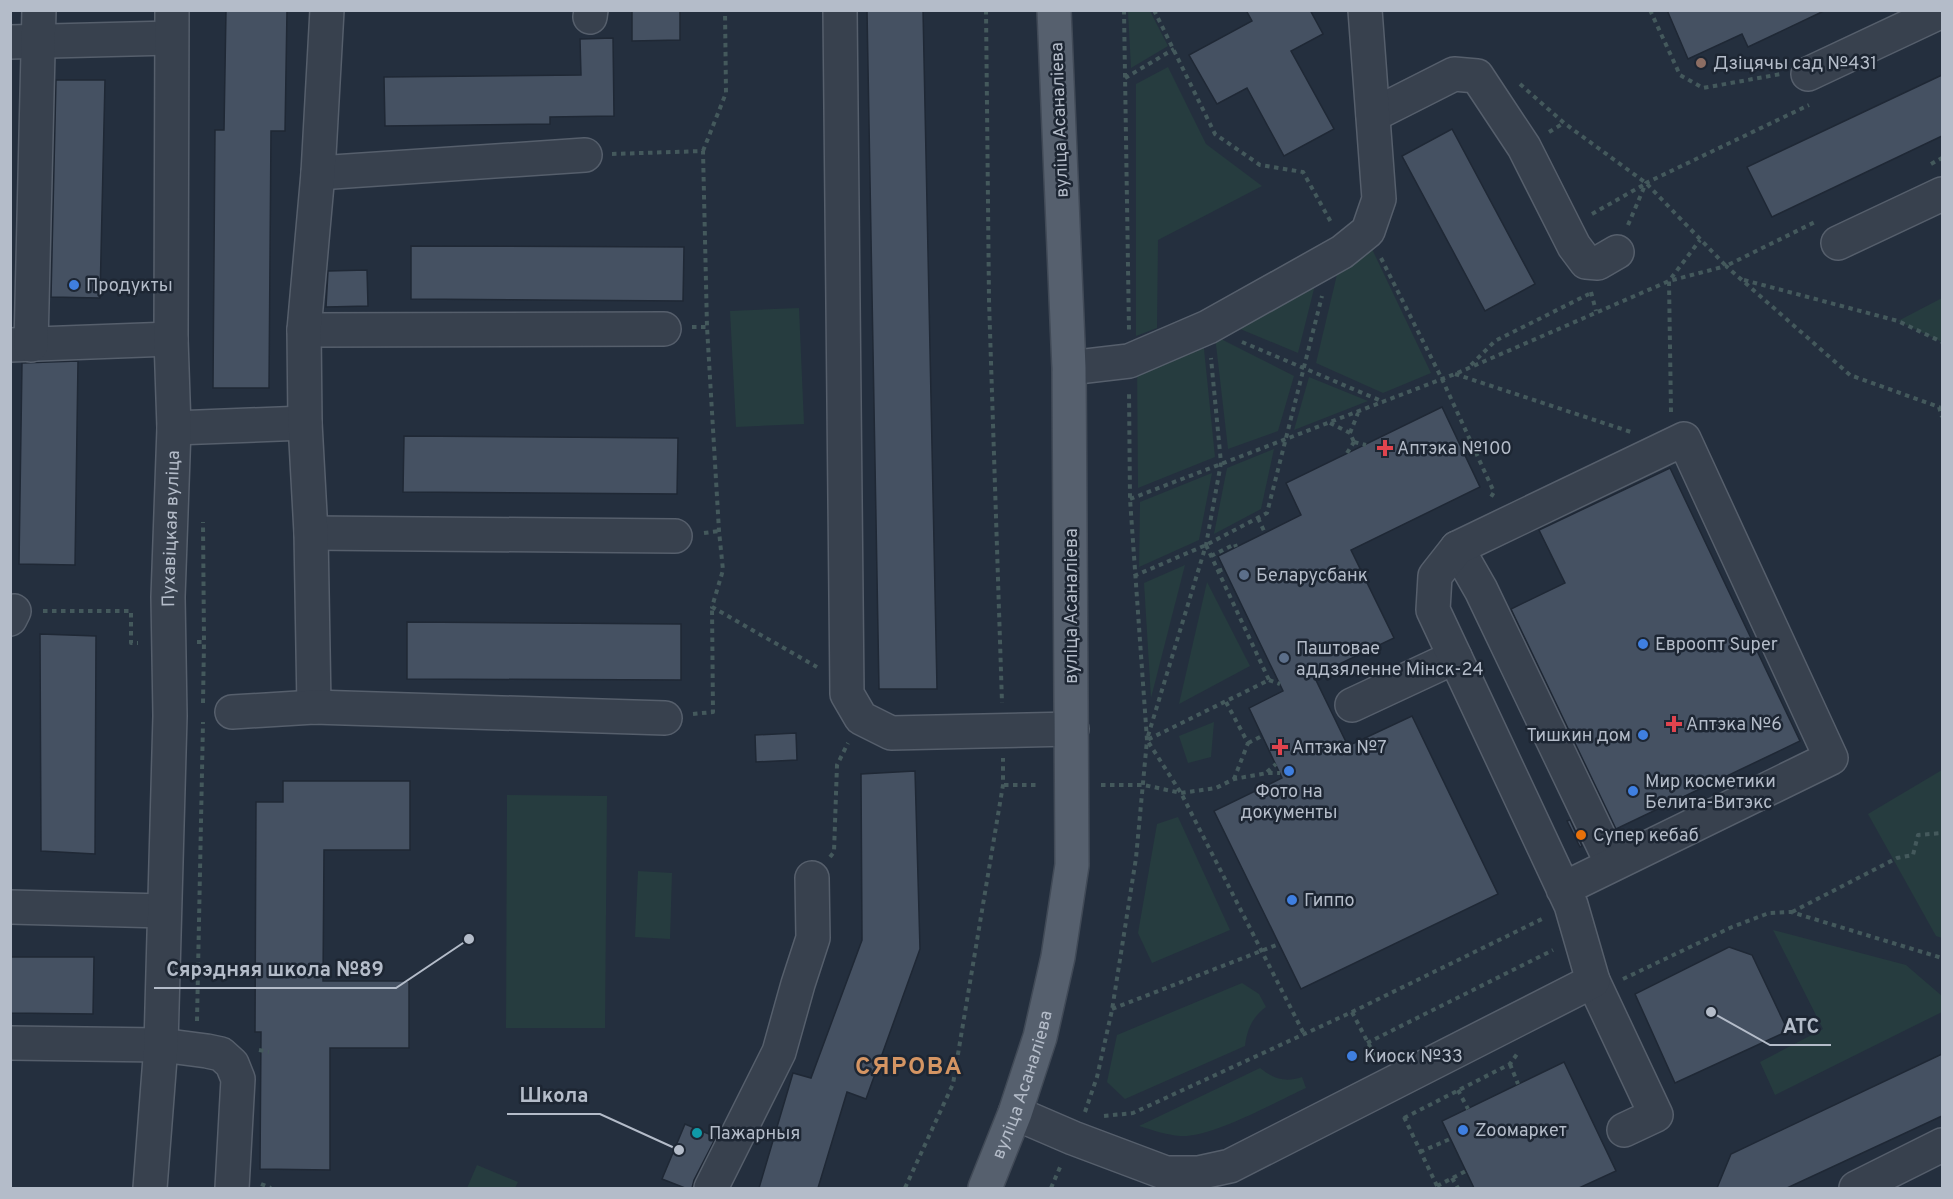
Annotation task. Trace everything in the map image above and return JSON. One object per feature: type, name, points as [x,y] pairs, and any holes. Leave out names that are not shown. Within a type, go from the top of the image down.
[{"type":"main road","name":"вуліца Асаналіева","points":[[985,1188],[1015,1113],[1040,1037],[1058,957],[1072,865],[1069,369],[1054,10]]},
{"type":"street","points":[[314,707],[304,330],[318,173],[327,10]]},
{"type":"street","points":[[840,10],[847,694],[861,718],[891,733],[1072,729]]},
{"type":"street","points":[[1069,369],[1129,361],[1190,331],[1349,245],[1379,199],[1365,10]]},
{"type":"street","points":[[1812,88],[1942,11]]},
{"type":"street","points":[[171,24],[30,32],[21,345],[171,339]]},
{"type":"street","name":"Пухавіцкая вуліца","points":[[150,1188],[161,1045],[170,716],[168,597],[174,428],[171,339],[171,24]]},
{"type":"street","points":[[1373,115],[1454,74],[1477,76],[1524,147],[1574,246],[1586,262],[1598,263],[1617,252]]},
{"type":"street","points":[[318,173],[585,155]]},
{"type":"street","points":[[1828,231],[1942,195]]},
{"type":"street","points":[[304,330],[664,329]]},
{"type":"street","points":[[174,428],[305,423]]},
{"type":"street","points":[[1567,897],[1612,864],[1831,758],[1684,439],[1458,548],[1435,576],[1433,610],[1567,897],[1593,981],[1656,1115],[1624,1130]]},
{"type":"street","points":[[311,533],[675,536]]},
{"type":"street","points":[[1458,548],[1481,590],[1612,864]]},
{"type":"street","points":[[1352,705],[1455,657]]},
{"type":"street","points":[[232,712],[314,707],[665,718]]},
{"type":"street","points":[[711,1188],[779,1052],[813,938],[812,878]]},
{"type":"street","points":[[10,907],[164,911]]},
{"type":"street","points":[[1015,1113],[1073,1138],[1167,1173],[1198,1173],[1230,1166],[1593,981]]},
{"type":"street","points":[[10,1043],[161,1045],[221,1054],[232,1064],[238,1079],[232,1188]]},
{"type":"street","points":[[1856,1188],[1942,1145]]},
{"type":"path","points":[[665,718],[713,712],[712,607],[723,570],[706,327],[703,150],[726,93],[725,10]]},
{"type":"path","points":[[905,1188],[953,1084],[1003,785],[989,300],[986,10]]},
{"type":"path","points":[[1124,10],[1129,336]]},
{"type":"path","points":[[1154,10],[1215,134],[1260,165],[1303,172],[1349,245],[1442,379]]},
{"type":"path","points":[[1566,229],[1812,88],[1802,71],[1703,88],[1680,75],[1650,10]]},
{"type":"path","points":[[1125,78],[1174,49]]},
{"type":"path","points":[[1515,79],[1564,123],[1646,183],[1726,266],[1850,375],[1942,406],[1942,417]]},
{"type":"path","points":[[585,155],[703,150]]},
{"type":"path","points":[[1922,169],[1942,158]]},
{"type":"path","points":[[1617,252],[1646,183]]},
{"type":"path","points":[[1130,499],[1455,374],[1669,281],[1726,266],[1828,231]]},
{"type":"path","points":[[1669,281],[1700,240]]},
{"type":"path","points":[[1134,576],[1206,545],[1267,513],[1303,369],[1349,245]]},
{"type":"path","points":[[1743,280],[1898,321],[1942,342]]},
{"type":"path","points":[[1469,368],[1495,341],[1591,293]]},
{"type":"path","points":[[1190,331],[1303,369],[1385,402]]},
{"type":"path","points":[[1190,331],[1221,463],[1206,545],[1147,740],[1180,793],[1304,1035]]},
{"type":"path","points":[[1455,374],[1671,445]]},
{"type":"path","points":[[1082,1118],[1097,1077],[1112,1010],[1136,858],[1147,740],[1130,499],[1129,387]]},
{"type":"path","points":[[1350,433],[1358,412]]},
{"type":"path","points":[[1330,423],[1350,433],[1354,442]]},
{"type":"path","points":[[1354,442],[1366,445]]},
{"type":"path","points":[[1347,453],[1354,442]]},
{"type":"path","points":[[1258,518],[1265,533]]},
{"type":"path","points":[[1206,545],[1269,680],[1280,684]]},
{"type":"path","points":[[1211,556],[1233,547]]},
{"type":"path","points":[[1218,571],[1224,569]]},
{"type":"path","points":[[712,607],[846,683]]},
{"type":"path","points":[[197,1030],[204,642]]},
{"type":"path","points":[[1147,740],[1276,676]]},
{"type":"path","points":[[1226,702],[1248,743]]},
{"type":"path","points":[[812,878],[834,852],[837,765],[861,718]]},
{"type":"path","points":[[1234,779],[1248,743],[1262,736]]},
{"type":"path","points":[[1267,773],[1276,765]]},
{"type":"path","points":[[1101,785],[1144,785],[1180,793],[1216,788],[1234,779],[1280,773]]},
{"type":"path","points":[[1003,785],[1039,785]]},
{"type":"path","points":[[1791,912],[1897,858],[1913,855],[1918,835],[1942,833]]},
{"type":"path","points":[[1102,1116],[1133,1113],[1304,1035],[1352,1012],[1567,897]]},
{"type":"path","points":[[1593,981],[1623,979],[1732,927],[1769,913],[1791,912],[1942,958]]},
{"type":"path","points":[[1367,1042],[1580,937]]},
{"type":"path","points":[[1112,1010],[1279,944]]},
{"type":"path","points":[[1352,1012],[1378,1063]]},
{"type":"path","points":[[1510,1064],[1518,1084]]},
{"type":"path","points":[[1458,1090],[1467,1109]]},
{"type":"path","points":[[1400,1109],[1437,1187],[1466,1171]]},
{"type":"path","points":[[1420,1152],[1450,1139]]},
{"type":"path","points":[[1050,1188],[1064,1158]]},
{"type":"path","points":[[1452,1178],[1458,1188]]},
{"type":"green space","points":[[1132,10],[1150,11],[1168,46],[1131,68],[1128,12]]},
{"type":"green space","points":[[1168,67],[1206,144],[1262,186],[1158,240],[1157,328],[1136,336],[1136,84]]},
{"type":"green space","points":[[1372,249],[1431,373],[1383,393],[1316,363],[1339,266]]},
{"type":"green space","points":[[1316,281],[1298,353],[1233,326]]},
{"type":"green space","points":[[1942,298],[1942,342],[1898,321]]},
{"type":"green space","points":[[799,308],[804,424],[736,427],[730,311]]},
{"type":"green space","points":[[1215,336],[1294,376],[1278,431],[1228,449]]},
{"type":"green space","points":[[1203,339],[1215,457],[1138,488],[1137,365]]},
{"type":"green space","points":[[1309,377],[1368,401],[1294,430]]},
{"type":"green space","points":[[1274,449],[1261,509],[1214,534],[1227,468]]},
{"type":"green space","points":[[1212,473],[1199,540],[1139,567],[1140,502]]},
{"type":"green space","points":[[1185,565],[1151,698],[1144,583]]},
{"type":"green space","points":[[1207,582],[1250,666],[1179,704]]},
{"type":"green space","points":[[1214,722],[1211,757],[1188,763],[1179,736]]},
{"type":"green space","points":[[1942,770],[1942,938],[1936,936],[1868,814]]},
{"type":"green space","points":[[507,795],[607,796],[605,1028],[506,1028]]},
{"type":"green space","points":[[1178,817],[1230,930],[1152,963],[1138,933],[1157,824]]},
{"type":"green space","points":[[638,871],[672,873],[670,939],[635,937]]},
{"type":"green space","points":[[1773,930],[1906,965],[1942,996],[1942,1012],[1775,1095],[1760,1062],[1823,1029]]},
{"type":"green space","points":[[1242,983],[1259,994],[1266,1007],[1251,1024],[1245,1046],[1125,1099],[1107,1082],[1117,1035]]},
{"type":"green space","points":[[1260,1068],[1280,1079],[1290,1080],[1302,1077],[1306,1088],[1226,1125],[1193,1135],[1180,1136],[1139,1126]]},
{"type":"green space","points":[[477,1165],[518,1182],[515,1188],[467,1188]]},
{"type":"building","points":[[226,10],[287,10],[285,131],[271,131],[269,388],[213,388],[215,130],[224,130]]},
{"type":"building","points":[[632,10],[680,10],[680,40],[632,41]]},
{"type":"building","points":[[867,10],[923,10],[937,689],[879,689]]},
{"type":"building","points":[[1246,10],[1310,10],[1323,34],[1291,51],[1334,129],[1284,156],[1247,88],[1217,104],[1189,55],[1252,21]]},
{"type":"building","points":[[1667,10],[1826,10],[1748,47],[1742,34],[1688,59]]},
{"type":"building","points":[[613,38],[614,116],[550,117],[550,124],[385,126],[384,77],[581,75],[580,39]]},
{"type":"building","points":[[1942,75],[1942,136],[1772,217],[1747,167]]},
{"type":"building","points":[[56,80],[105,80],[100,298],[51,297]]},
{"type":"building","points":[[1452,129],[1535,284],[1485,311],[1402,156]]},
{"type":"building","points":[[411,246],[684,247],[683,301],[411,299]]},
{"type":"building","points":[[367,270],[368,306],[326,307],[328,271]]},
{"type":"building","points":[[78,361],[75,565],[19,564],[22,363]]},
{"type":"building","points":[[1442,407],[1480,487],[1351,550],[1394,638],[1314,676],[1348,746],[1412,716],[1498,894],[1301,989],[1214,811],[1282,778],[1249,708],[1283,691],[1218,556],[1301,515],[1286,483]]},
{"type":"building","points":[[404,436],[678,438],[677,494],[403,492]]},
{"type":"building","points":[[1670,468],[1800,741],[1616,829],[1511,609],[1565,583],[1539,530]]},
{"type":"building","points":[[407,622],[681,624],[681,680],[407,679]]},
{"type":"building","points":[[40,634],[96,636],[95,854],[41,851]]},
{"type":"building","points":[[796,733],[797,760],[756,762],[755,735]]},
{"type":"building","points":[[915,771],[920,949],[866,1099],[847,1092],[818,1188],[759,1188],[793,1073],[811,1078],[862,940],[861,774]]},
{"type":"building","points":[[283,781],[410,781],[410,850],[324,850],[323,981],[409,981],[409,1048],[330,1048],[330,1170],[260,1169],[261,1032],[255,1032],[256,802],[283,802]]},
{"type":"building","points":[[1570,820],[1582,846],[1580,847],[1567,821]]},
{"type":"building","points":[[1729,947],[1752,955],[1788,1031],[1675,1083],[1635,994]]},
{"type":"building","points":[[10,957],[94,957],[93,1014],[10,1013]]},
{"type":"building","points":[[1942,1054],[1942,1116],[1787,1188],[1717,1188],[1731,1154]]},
{"type":"building","points":[[1564,1062],[1616,1171],[1579,1188],[1474,1188],[1442,1121]]},
{"type":"building","points":[[685,1124],[716,1137],[692,1188],[685,1188],[662,1179]]},
{"type":"place","name":"Дзіцячы сад №431","points":[[1701,63]]},
{"type":"place","name":"Продукты","points":[[74,285]]},
{"type":"place","name":"Аптэка №100","points":[[1385,448]]},
{"type":"place","name":"Беларусбанк","points":[[1244,575]]},
{"type":"place","name":"Евроопт Super","points":[[1643,644]]},
{"type":"place","name":"Паштовае аддзяленне Мінск-24","points":[[1284,658]]},
{"type":"place","name":"Аптэка №6","points":[[1674,724]]},
{"type":"place","name":"Тишкин дом","points":[[1643,735]]},
{"type":"place","name":"Аптэка №7","points":[[1280,747]]},
{"type":"place","name":"Фото на документы","points":[[1289,771]]},
{"type":"place","name":"Мир косметики Белита-Витэкс","points":[[1633,791]]},
{"type":"place","name":"Супер кебаб","points":[[1581,835]]},
{"type":"place","name":"Гиппо","points":[[1292,900]]},
{"type":"place","name":"Сярэдняя школа №89","points":[[469,939]]},
{"type":"place","name":"АТС","points":[[1711,1012]]},
{"type":"place","name":"Киоск №33","points":[[1352,1056]]},
{"type":"place","name":"Zooмаркет","points":[[1463,1130]]},
{"type":"place","name":"Пажарныя","points":[[697,1133]]},
{"type":"place","name":"Школа","points":[[679,1150]]},
{"type":"district","name":"СЯРОВА","points":[[909,1066]]}]
